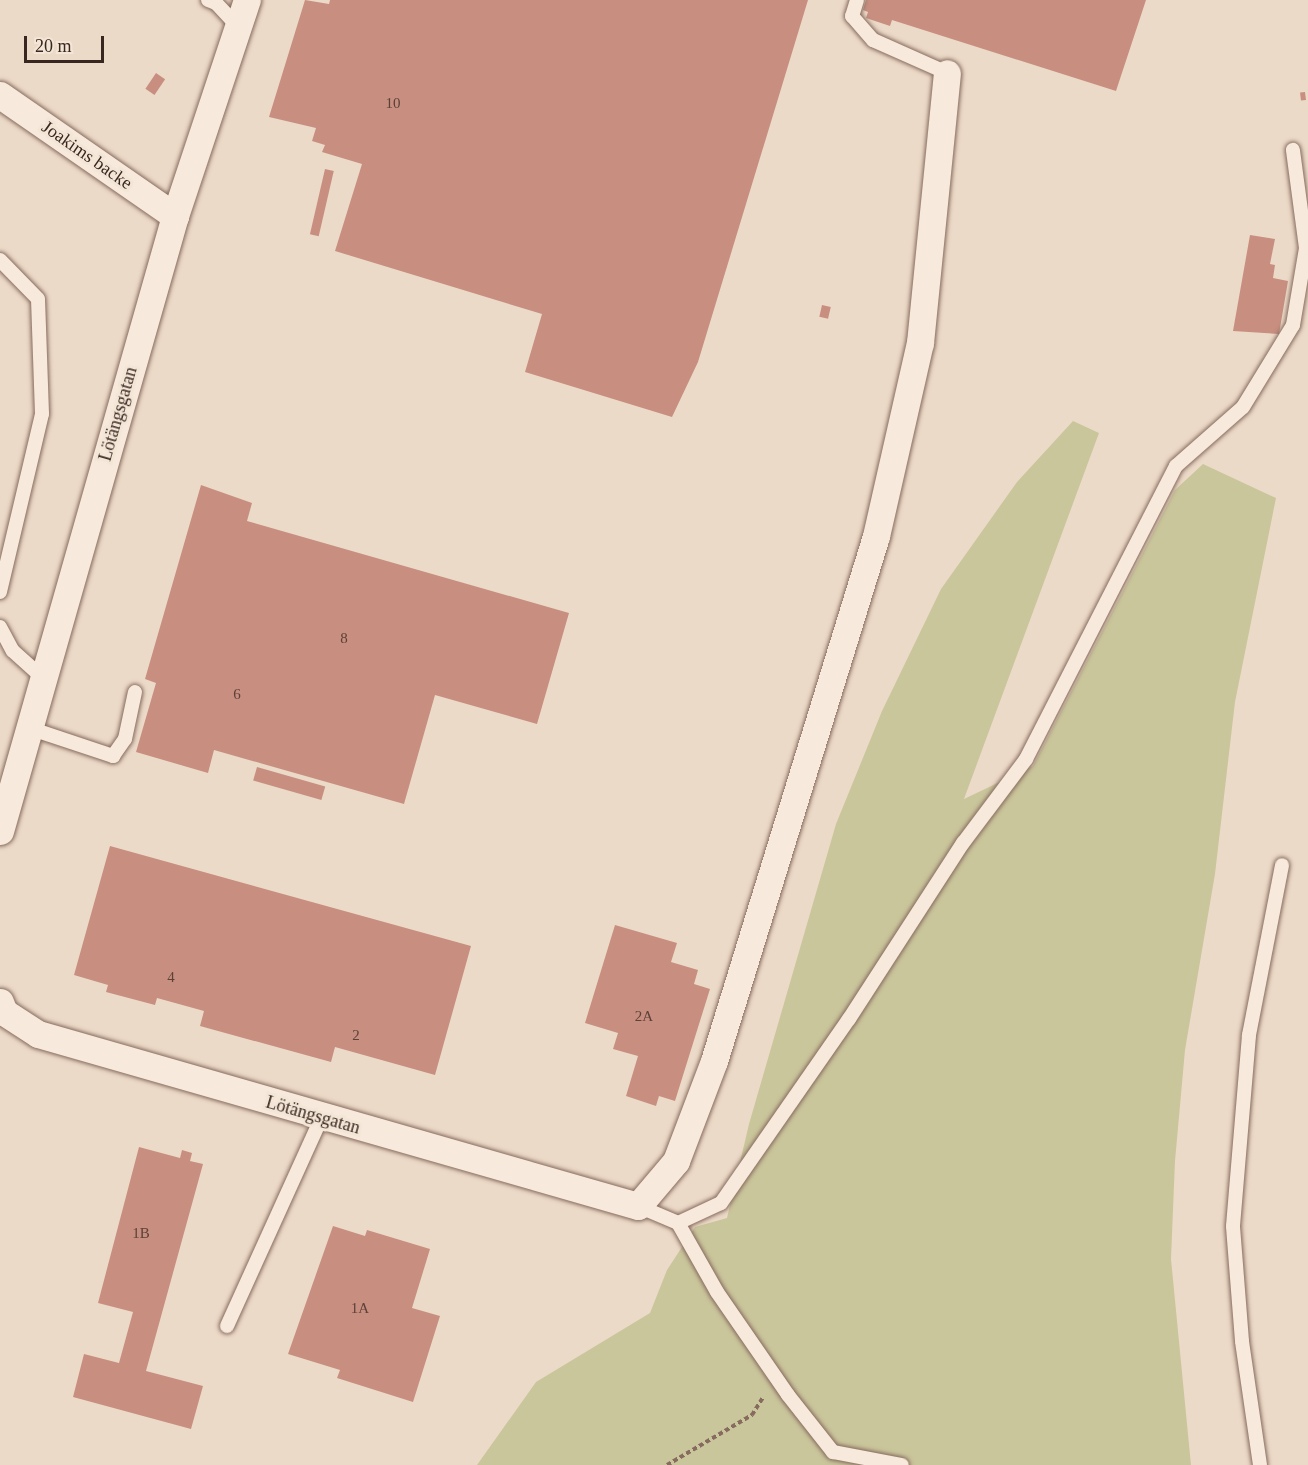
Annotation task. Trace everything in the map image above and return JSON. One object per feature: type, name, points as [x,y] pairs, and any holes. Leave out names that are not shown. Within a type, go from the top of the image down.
[{"type":"street","name":"Lötängsgatan","points":[[0,831],[175,216],[247,0]]},
{"type":"street","points":[[638,1206],[676,1161],[714,1061],[876,536],[920,343],[947,73]]},
{"type":"street","name":"Joakims backe","points":[[0,95],[175,216]]},
{"type":"street","name":"Lötängsgatan","points":[[0,1002],[4,1012],[38,1034],[638,1206]]},
{"type":"lane","points":[[208,0],[216,3],[238,27]]},
{"type":"lane","points":[[857,0],[852,16],[873,40],[947,73]]},
{"type":"lane","points":[[678,1223],[721,1203],[849,1019],[963,843],[1026,759],[1176,466],[1243,407],[1293,325],[1306,248],[1293,150]]},
{"type":"lane","points":[[0,260],[38,299],[42,414],[0,592]]},
{"type":"lane","points":[[0,627],[12,651],[43,678]]},
{"type":"lane","points":[[29,728],[113,756],[125,739],[135,692]]},
{"type":"lane","points":[[1260,1465],[1242,1341],[1233,1226],[1249,1035],[1282,865]]},
{"type":"lane","points":[[226,1326],[322,1117]]},
{"type":"lane","points":[[638,1206],[678,1223],[717,1292],[767,1365],[833,1452],[902,1465]]},
{"type":"path","points":[[667,1465],[752,1414],[770,1389],[767,1365]]},
{"type":"shaded area","points":[[1073,421],[1099,433],[964,799],[1033,766],[1175,490],[1203,464],[1276,498],[1235,702],[1215,874],[1185,1050],[1175,1161],[1171,1259],[1191,1465],[477,1465],[536,1382],[650,1313],[667,1270],[695,1227],[727,1218],[749,1124],[836,824],[882,711],[941,589],[1017,482]]},
{"type":"building","points":[[305,0],[329,4],[330,0],[808,0],[698,362],[672,417],[525,372],[542,314],[335,251],[362,164],[322,152],[325,145],[312,141],[316,128],[269,117]]},
{"type":"building","points":[[866,0],[1146,0],[1116,91],[892,20],[890,26],[866,18],[868,12],[863,10]]},
{"type":"building","points":[[156,73],[165,79],[154,95],[145,89]]},
{"type":"building","points":[[1305,92],[1306,100],[1301,101],[1300,93]]},
{"type":"building","points":[[325,169],[334,171],[319,236],[310,234]]},
{"type":"building","points":[[1250,235],[1275,239],[1270,264],[1275,265],[1273,278],[1288,281],[1279,334],[1233,331]]},
{"type":"building","points":[[822,305],[831,307],[828,319],[819,317]]},
{"type":"building","points":[[201,485],[252,503],[247,521],[569,613],[537,724],[435,695],[404,804],[214,750],[208,773],[136,752],[156,683],[145,679]]},
{"type":"building","points":[[257,767],[325,787],[321,800],[253,780]]},
{"type":"building","points":[[110,846],[471,946],[435,1075],[335,1047],[331,1062],[200,1026],[204,1011],[157,998],[155,1005],[106,992],[108,985],[74,975]]},
{"type":"building","points":[[615,925],[677,943],[671,962],[698,970],[694,984],[710,989],[675,1101],[659,1096],[656,1106],[626,1096],[638,1056],[613,1049],[618,1033],[585,1023]]},
{"type":"building","points":[[139,1147],[180,1158],[182,1150],[192,1153],[190,1161],[203,1164],[146,1371],[203,1386],[191,1429],[73,1397],[84,1354],[119,1363],[133,1312],[98,1303]]},
{"type":"building","points":[[333,1226],[365,1236],[367,1230],[430,1249],[412,1308],[440,1316],[413,1402],[337,1378],[340,1370],[288,1354]]}]
